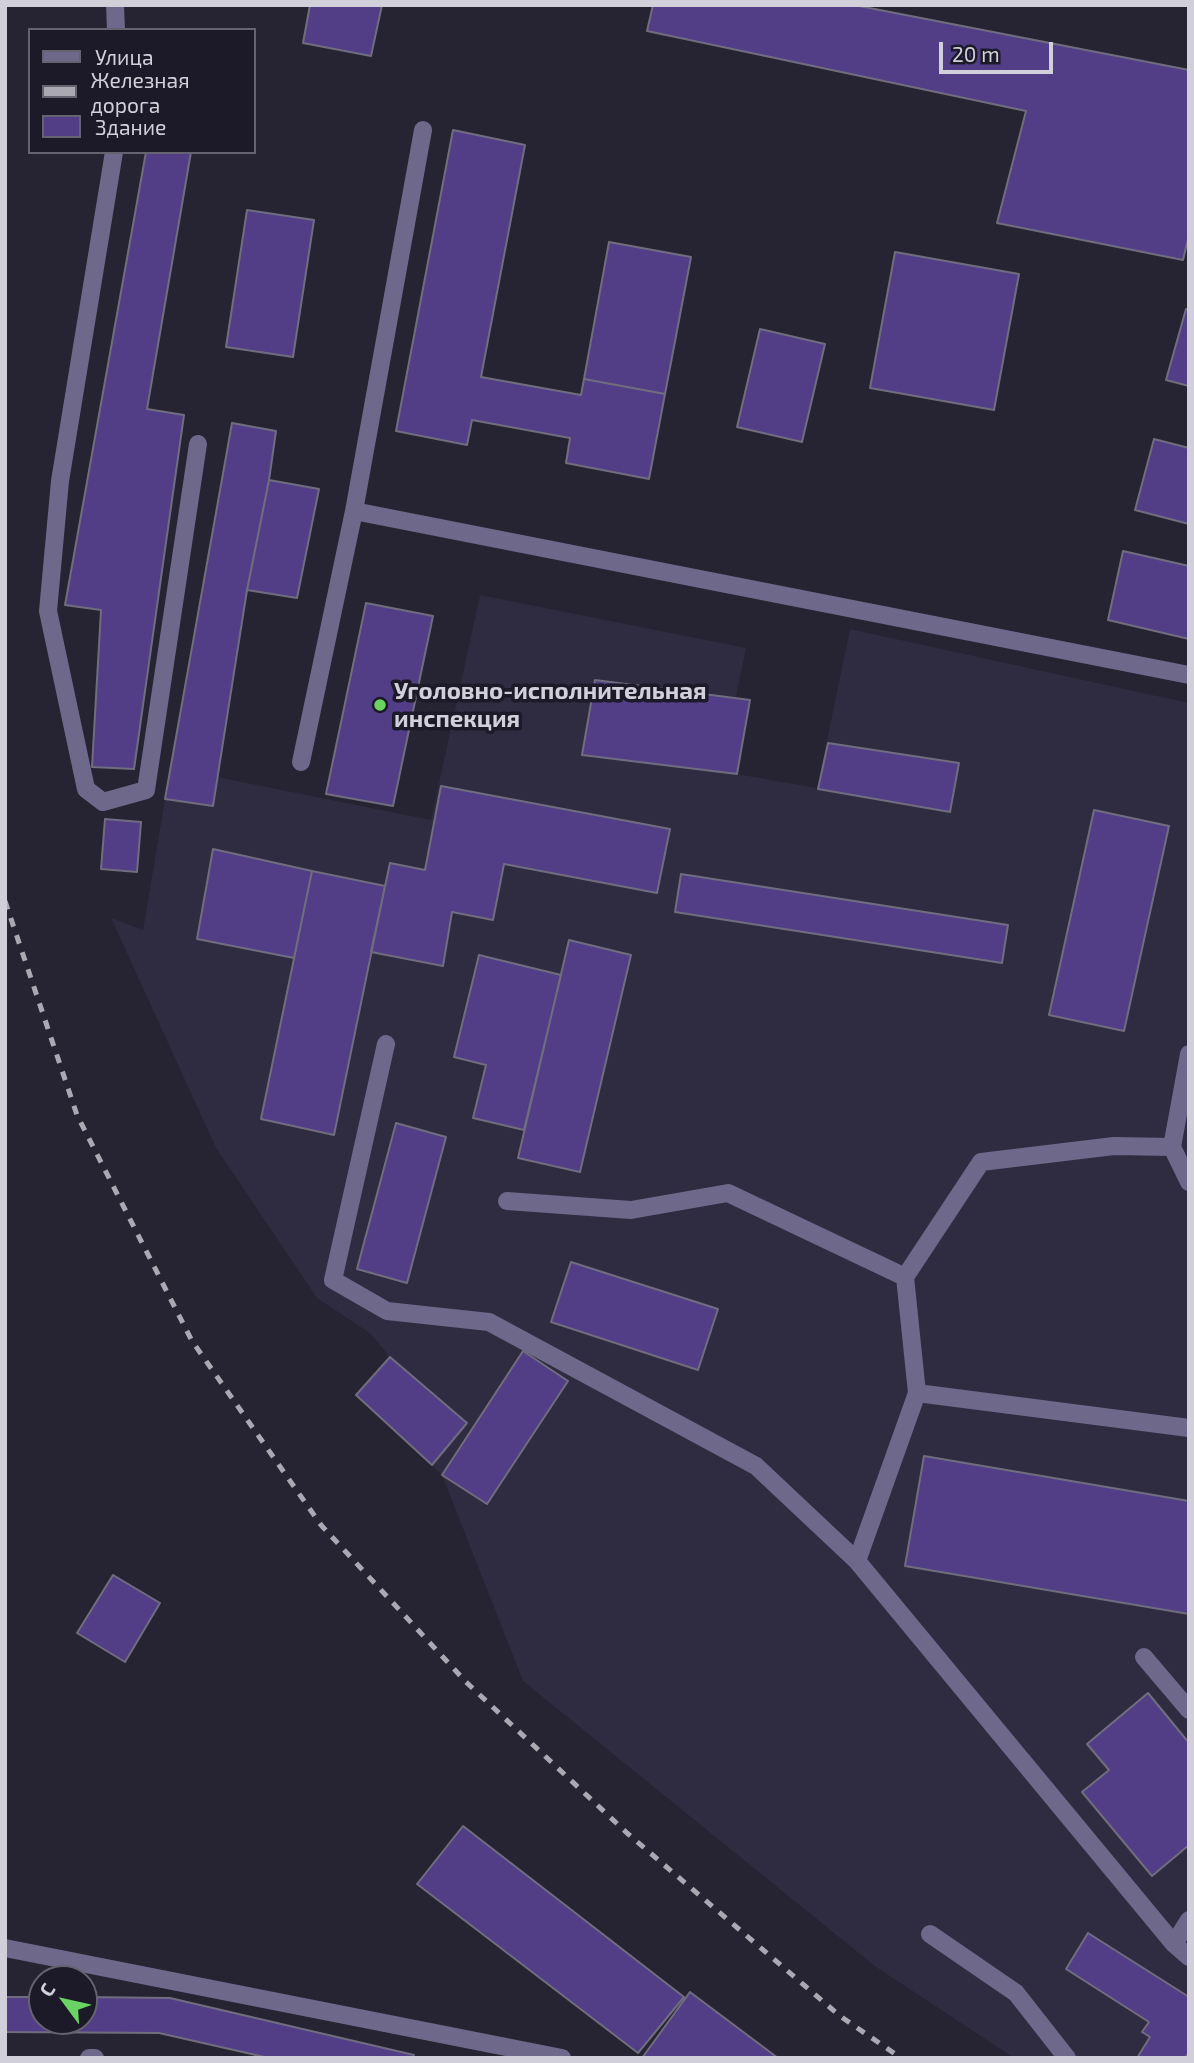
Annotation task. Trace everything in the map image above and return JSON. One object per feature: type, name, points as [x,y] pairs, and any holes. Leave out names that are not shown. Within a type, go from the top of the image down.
[{"type":"lane","points":[[115,5],[116,28]]},
{"type":"lane","points":[[301,762],[354,511],[423,130]]},
{"type":"lane","points":[[114,154],[60,481],[48,611],[86,789],[103,802],[146,790],[198,444]]},
{"type":"lane","points":[[354,511],[1189,675]]},
{"type":"lane","points":[[386,1044],[333,1280],[387,1311],[489,1322],[756,1466],[857,1561],[1174,1944],[1189,1957]]},
{"type":"lane","points":[[1189,1054],[1172,1147],[1189,1182]]},
{"type":"lane","points":[[857,1561],[917,1392],[905,1277],[981,1162],[1114,1146],[1172,1147]]},
{"type":"lane","points":[[507,1201],[631,1210],[728,1193],[905,1277]]},
{"type":"lane","points":[[917,1392],[1189,1428]]},
{"type":"lane","points":[[1144,1657],[1189,1710]]},
{"type":"lane","points":[[1174,1944],[1189,1920]]},
{"type":"lane","points":[[930,1934],[1016,1993],[1067,2058]]},
{"type":"lane","points":[[5,1948],[562,2058]]},
{"type":"lane","points":[[89,2058],[95,2058]]},
{"type":"shaded area","points":[[480,595],[746,648],[736,697],[750,700],[737,774],[817,788],[850,629],[1189,703],[1189,2058],[1014,2058],[876,1967],[523,1681],[442,1475],[356,1395],[390,1357],[371,1334],[317,1298],[216,1148],[111,918],[143,930],[165,799],[212,806],[217,777],[431,820]]},
{"type":"building","points":[[310,5],[382,5],[371,56],[303,43]]},
{"type":"building","points":[[653,5],[854,5],[1189,70],[1189,235],[1183,260],[997,223],[1026,111],[647,31]]},
{"type":"building","points":[[453,130],[525,145],[481,377],[581,395],[584,379],[665,394],[649,479],[566,463],[570,438],[472,420],[467,445],[396,431]]},
{"type":"building","points":[[146,154],[191,154],[147,409],[184,415],[134,769],[92,767],[101,610],[65,605]]},
{"type":"building","points":[[247,210],[314,220],[293,357],[226,347]]},
{"type":"building","points":[[609,242],[691,257],[665,394],[584,379]]},
{"type":"building","points":[[895,252],[1019,274],[994,410],[870,388]]},
{"type":"building","points":[[1186,309],[1189,310],[1189,386],[1166,380]]},
{"type":"building","points":[[760,329],[825,344],[802,442],[737,427]]},
{"type":"building","points":[[232,423],[276,431],[247,590],[213,806],[165,799]]},
{"type":"building","points":[[1154,439],[1189,448],[1189,524],[1135,510]]},
{"type":"building","points":[[269,480],[319,489],[297,598],[247,590]]},
{"type":"building","points":[[1123,551],[1189,566],[1189,639],[1108,620]]},
{"type":"building","name":"Уголовно-исполнительная инспекция","points":[[366,603],[433,616],[393,806],[326,794]]},
{"type":"building","points":[[595,680],[750,700],[737,774],[582,755]]},
{"type":"building","points":[[828,743],[959,763],[950,812],[818,789]]},
{"type":"building","points":[[441,786],[670,829],[657,893],[504,864],[493,920],[452,912],[443,966],[371,952],[390,863],[425,870]]},
{"type":"building","points":[[1094,810],[1169,826],[1124,1031],[1049,1015]]},
{"type":"building","points":[[105,819],[141,822],[137,872],[101,869]]},
{"type":"building","points":[[213,849],[312,871],[294,958],[197,939]]},
{"type":"building","points":[[312,871],[385,886],[334,1135],[261,1119]]},
{"type":"building","points":[[681,874],[1008,925],[1002,963],[675,912]]},
{"type":"building","points":[[569,940],[631,955],[580,1172],[518,1158]]},
{"type":"building","points":[[479,955],[561,975],[524,1130],[473,1118],[486,1065],[454,1057]]},
{"type":"building","points":[[396,1123],[446,1137],[407,1283],[357,1269]]},
{"type":"building","points":[[571,1262],[718,1309],[698,1370],[551,1322]]},
{"type":"building","points":[[523,1351],[568,1381],[487,1504],[442,1475]]},
{"type":"building","points":[[390,1357],[467,1423],[432,1465],[356,1395]]},
{"type":"building","points":[[924,1456],[1189,1501],[1189,1614],[905,1566]]},
{"type":"building","points":[[113,1575],[160,1603],[125,1662],[77,1633]]},
{"type":"building","points":[[1148,1693],[1189,1743],[1189,1845],[1152,1876],[1082,1792],[1109,1770],[1087,1744]]},
{"type":"building","points":[[463,1826],[684,1997],[638,2053],[417,1884]]},
{"type":"building","points":[[1088,1933],[1189,1997],[1189,2052],[1185,2058],[1137,2058],[1150,2037],[1142,2032],[1149,2022],[1066,1969]]},
{"type":"building","points":[[690,1992],[778,2058],[642,2058]]},
{"type":"building","points":[[5,1997],[28,1997],[28,2032],[5,2032]]},
{"type":"building","points":[[98,1997],[170,1998],[414,2055],[413,2058],[269,2058],[159,2033],[98,2033]]},
{"type":"railway","points":[[5,901],[77,1115],[192,1341],[321,1525],[466,1682],[627,1833],[840,2016],[901,2058]]},
{"type":"place","name":"Уголовно-исполнительная инспекция","points":[[380,705]]}]
